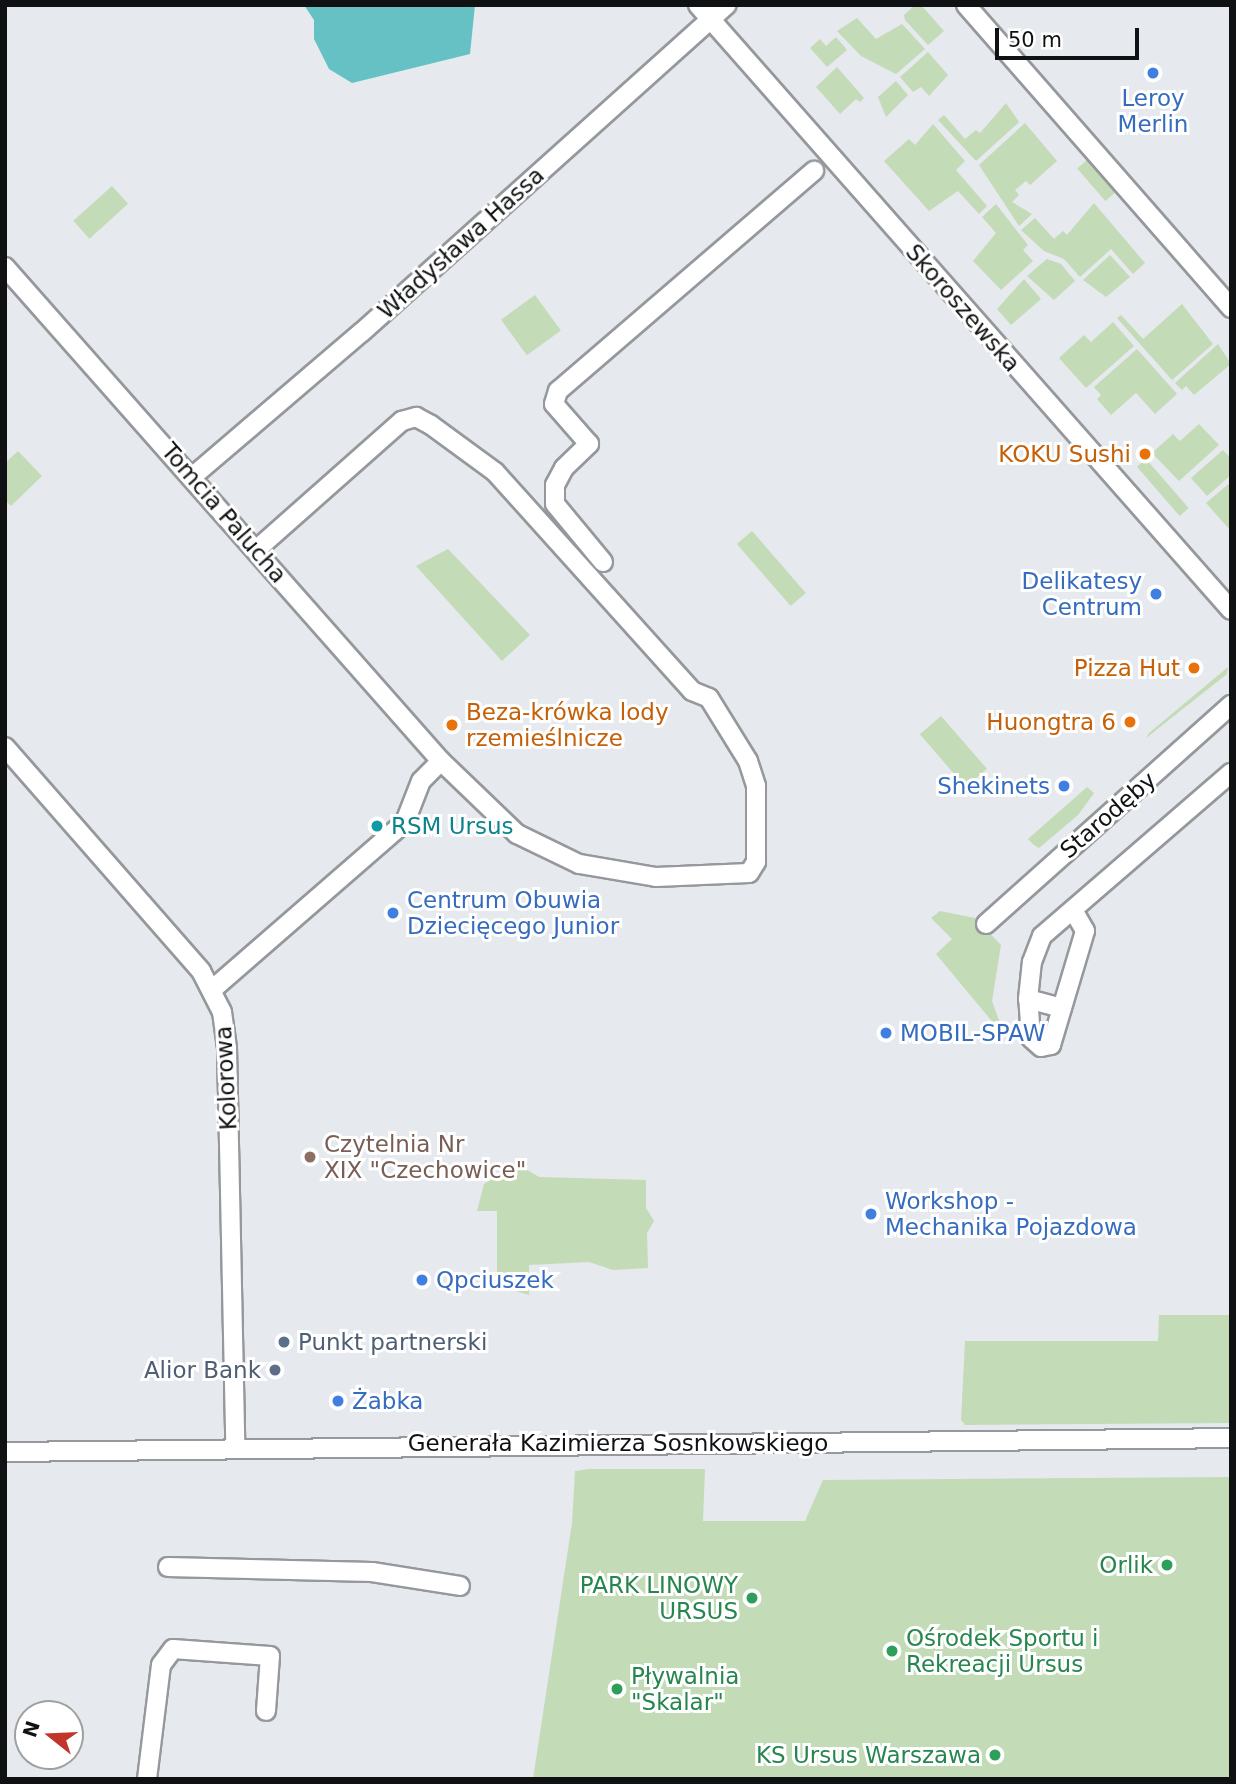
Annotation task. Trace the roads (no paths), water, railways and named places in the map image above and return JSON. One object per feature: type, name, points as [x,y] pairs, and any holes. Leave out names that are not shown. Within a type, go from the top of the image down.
[{"type":"street","name":"Skoroszewska","points":[[698,5],[1231,610]]},
{"type":"street","name":"Władysława Hassa","points":[[192,477],[362,332],[727,5]]},
{"type":"street","points":[[966,5],[1231,308]]},
{"type":"street","points":[[603,562],[555,504],[555,485],[564,468],[589,444],[554,404],[558,391],[814,171]]},
{"type":"street","name":"Tomcia Palucha","points":[[5,267],[440,761],[517,834],[579,864],[646,876],[749,873],[758,853],[756,786],[748,761],[709,698],[692,691],[495,472],[424,421],[411,416],[402,421],[256,550]]},
{"type":"street","name":"Starodęby","points":[[986,924],[1231,705]]},
{"type":"street","name":"Kolorowa","points":[[5,747],[213,989],[222,1012],[227,1048],[234,1446]]},
{"type":"street","points":[[213,989],[402,825],[421,781],[440,761]]},
{"type":"street","points":[[1073,910],[1085,931],[1051,1045],[1041,1047],[1031,1038],[1028,999],[1038,944],[1073,910],[1231,773]]},
{"type":"street","points":[[1028,999],[1062,1008]]},
{"type":"street","name":"Generała Kazimierza Sosnkowskiego","points":[[5,1452],[234,1446],[1231,1438]]},
{"type":"street","points":[[167,1567],[372,1572],[460,1586]]},
{"type":"street","points":[[147,1779],[162,1665],[173,1649],[270,1656],[266,1711]]},
{"type":"water","points":[[304,5],[475,5],[470,54],[352,83],[329,69],[314,39],[314,20]]},
{"type":"place","name":"Leroy Merlin","points":[[1153,73]]},
{"type":"place","name":"KOKU Sushi","points":[[1145,454]]},
{"type":"place","name":"Delikatesy Centrum","points":[[1156,594]]},
{"type":"place","name":"Pizza Hut","points":[[1194,668]]},
{"type":"place","name":"Huongtra 6","points":[[1130,722]]},
{"type":"place","name":"Beza-krówka lody rzemieślnicze","points":[[452,725]]},
{"type":"place","name":"Shekinets","points":[[1064,786]]},
{"type":"place","name":"RSM Ursus","points":[[377,826]]},
{"type":"place","name":"Centrum Obuwia Dziecięcego Junior","points":[[393,913]]},
{"type":"place","name":"MOBIL-SPAW","points":[[886,1033]]},
{"type":"place","name":"Czytelnia Nr XIX \"Czechowice\"","points":[[310,1157]]},
{"type":"place","name":"Workshop - Mechanika Pojazdowa","points":[[871,1214]]},
{"type":"place","name":"Qpciuszek","points":[[422,1280]]},
{"type":"place","name":"Punkt partnerski","points":[[284,1342]]},
{"type":"place","name":"Alior Bank","points":[[275,1370]]},
{"type":"place","name":"Żabka","points":[[338,1401]]},
{"type":"place","name":"Orlik","points":[[1167,1565]]},
{"type":"place","name":"PARK LINOWY URSUS","points":[[752,1598]]},
{"type":"place","name":"Ośrodek Sportu i Rekreacji Ursus","points":[[892,1651]]},
{"type":"place","name":"Pływalnia \"Skalar\"","points":[[617,1689]]},
{"type":"place","name":"KS Ursus Warszawa","points":[[995,1755]]}]
